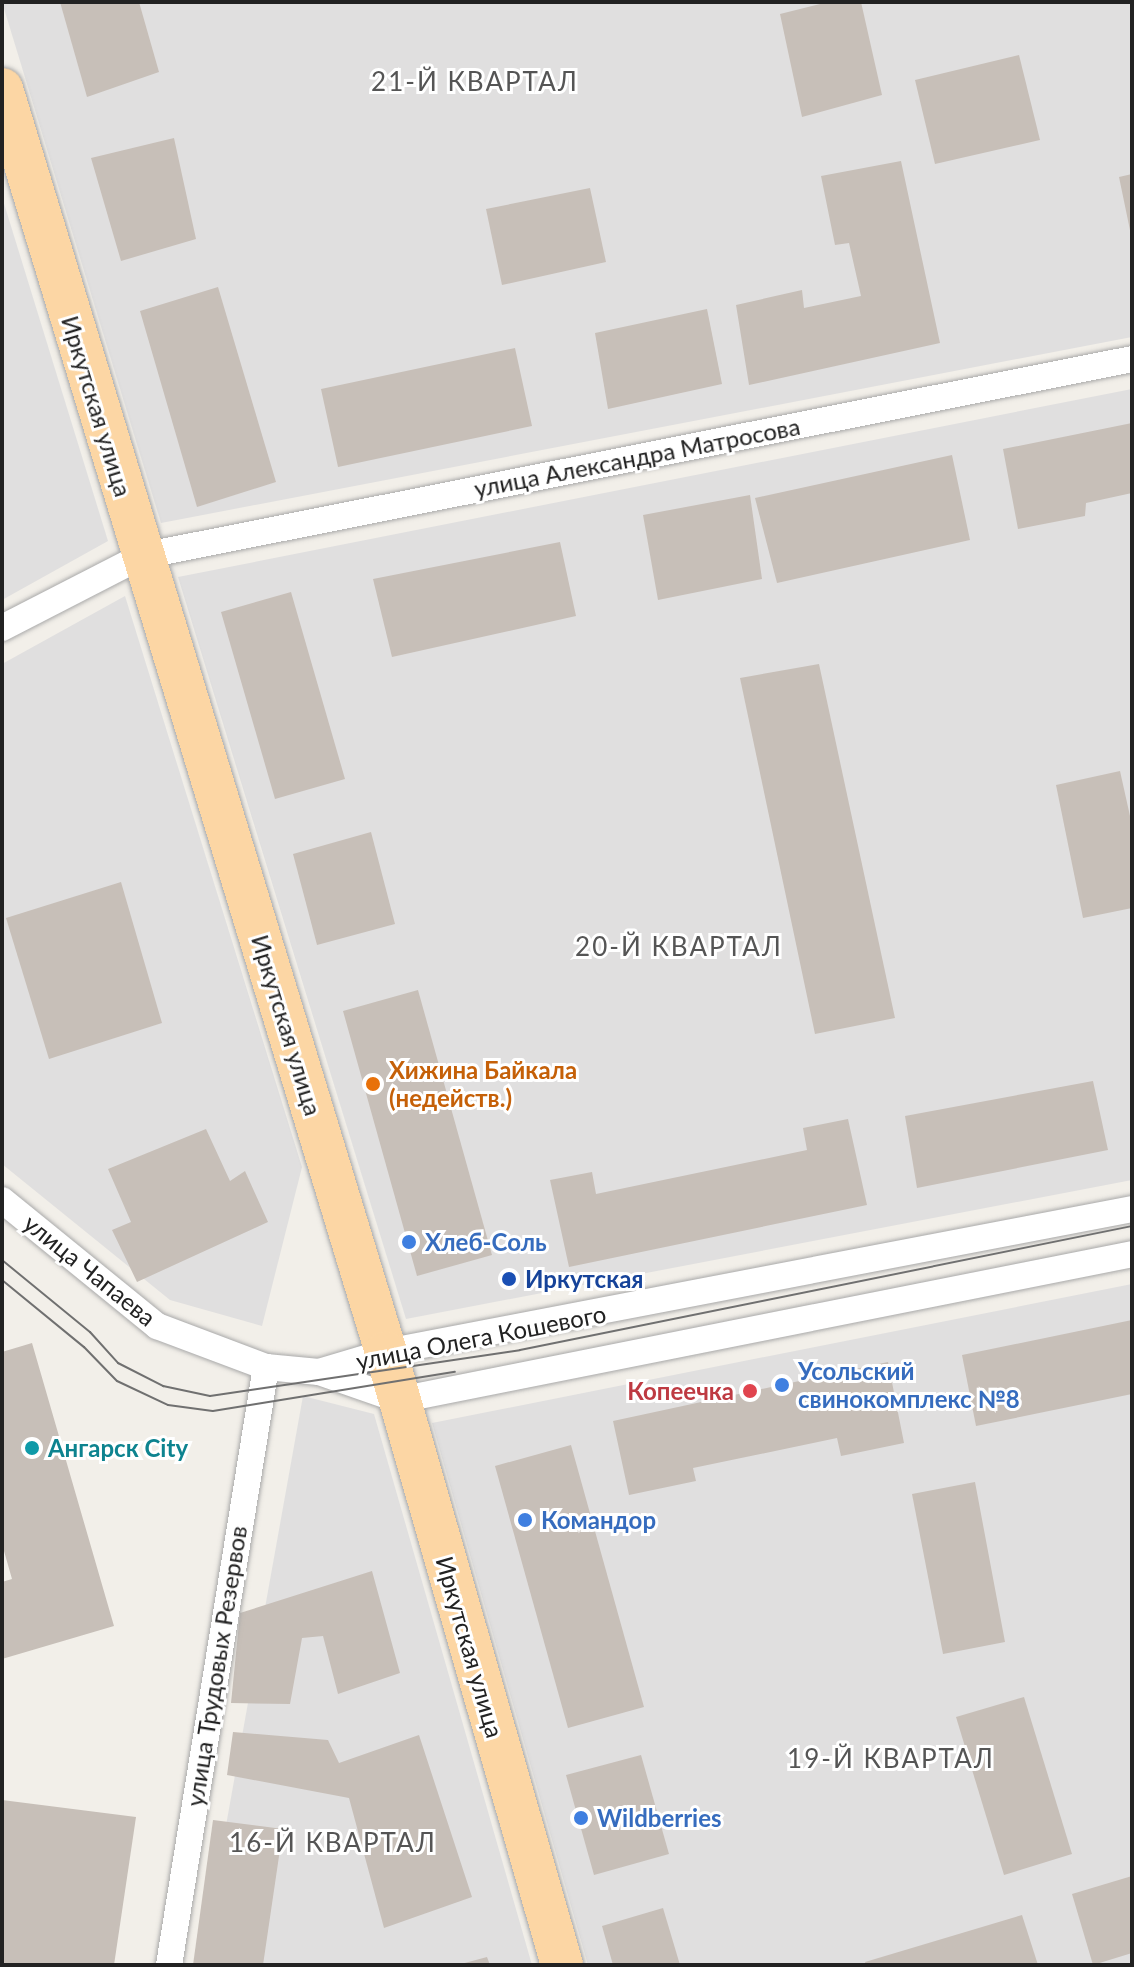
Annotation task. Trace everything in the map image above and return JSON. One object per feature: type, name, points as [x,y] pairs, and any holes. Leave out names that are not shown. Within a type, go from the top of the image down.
[{"type":"main road","name":"Иркутская улица","points":[[2,89],[386,1352],[562,1965]]},
{"type":"street","name":"улица Александра Матросова","points":[[2,628],[142,556],[1132,359]]},
{"type":"street","name":"улица Чапаева","points":[[2,1200],[157,1326],[266,1367],[319,1372]]},
{"type":"street","name":"улица Олега Кошевого","points":[[319,1372],[386,1352],[1132,1209]]},
{"type":"street","name":"улица Олега Кошевого","points":[[319,1372],[399,1400],[1132,1254]]},
{"type":"street","name":"улица Трудовых Резервов","points":[[169,1965],[266,1367]]},
{"type":"shaded area","points":[[2,2],[1132,2],[1132,337],[161,523]]},
{"type":"shaded area","points":[[2,197],[108,541],[2,600]]},
{"type":"shaded area","points":[[1132,389],[1132,1180],[406,1319],[178,577]]},
{"type":"shaded area","points":[[125,596],[302,1167],[262,1326],[170,1300],[2,1164],[2,664]]},
{"type":"shaded area","points":[[1132,1284],[1132,1965],[588,1965],[432,1423]]},
{"type":"shaded area","points":[[303,1396],[374,1414],[532,1965],[201,1965]]},
{"type":"building","points":[[60,2],[139,2],[159,72],[87,97]]},
{"type":"building","points":[[828,2],[861,2],[882,95],[802,117],[780,14]]},
{"type":"building","points":[[1019,55],[1040,140],[935,164],[915,80]]},
{"type":"building","points":[[174,138],[196,239],[121,261],[91,158]]},
{"type":"building","points":[[901,161],[940,343],[749,385],[736,305],[802,290],[804,308],[861,296],[849,243],[835,245],[821,176]]},
{"type":"building","points":[[1132,174],[1132,234],[1131,235],[1119,177]]},
{"type":"building","points":[[590,188],[606,262],[502,285],[486,209]]},
{"type":"building","points":[[218,287],[276,482],[197,507],[140,311]]},
{"type":"building","points":[[707,309],[722,384],[608,409],[595,333]]},
{"type":"building","points":[[515,348],[532,426],[338,467],[321,389]]},
{"type":"building","points":[[1132,423],[1132,493],[1086,503],[1085,516],[1018,529],[1003,449]]},
{"type":"building","points":[[952,455],[970,540],[777,583],[755,498]]},
{"type":"building","points":[[750,495],[762,579],[658,600],[643,515]]},
{"type":"building","points":[[560,542],[576,616],[392,657],[373,579]]},
{"type":"building","points":[[291,592],[345,779],[275,799],[221,612]]},
{"type":"building","points":[[819,664],[895,1018],[815,1034],[740,678]]},
{"type":"building","points":[[1120,771],[1132,825],[1132,908],[1083,918],[1056,785]]},
{"type":"building","points":[[371,832],[395,924],[317,945],[293,854]]},
{"type":"building","points":[[121,882],[162,1023],[49,1059],[6,918]]},
{"type":"building","points":[[418,990],[492,1255],[417,1276],[343,1011]]},
{"type":"building","points":[[1093,1081],[1108,1150],[917,1188],[905,1116]]},
{"type":"building","points":[[848,1119],[867,1205],[569,1267],[550,1180],[592,1172],[596,1194],[807,1150],[803,1128]]},
{"type":"building","points":[[206,1129],[230,1181],[245,1171],[268,1222],[137,1282],[112,1230],[131,1222],[108,1169]]},
{"type":"building","points":[[1132,1320],[1132,1394],[976,1426],[962,1355]]},
{"type":"building","name":"Ангарск City","points":[[32,1343],[114,1626],[2,1659],[2,1582],[12,1579],[2,1544],[2,1352]]},
{"type":"building","points":[[888,1362],[904,1443],[841,1456],[837,1438],[693,1468],[696,1481],[629,1495],[613,1421]]},
{"type":"building","points":[[571,1445],[644,1707],[568,1728],[495,1466]]},
{"type":"building","points":[[975,1482],[1005,1642],[943,1654],[912,1494]]},
{"type":"building","points":[[372,1571],[400,1673],[338,1694],[323,1636],[302,1638],[290,1704],[231,1703],[240,1613]]},
{"type":"building","points":[[1024,1697],[1072,1854],[1004,1875],[956,1717]]},
{"type":"building","points":[[233,1732],[328,1740],[339,1763],[419,1735],[472,1897],[384,1928],[349,1798],[227,1775]]},
{"type":"building","points":[[641,1755],[669,1854],[594,1875],[566,1775]]},
{"type":"building","points":[[2,1800],[136,1817],[114,1965],[2,1965]]},
{"type":"building","points":[[213,1820],[283,1829],[263,1965],[193,1965]]},
{"type":"building","points":[[1132,1876],[1132,1953],[1093,1965],[1072,1894]]},
{"type":"building","points":[[663,1908],[680,1965],[613,1965],[602,1926]]},
{"type":"building","points":[[1022,1915],[1038,1965],[866,1965],[865,1962]]},
{"type":"building","points":[[487,1957],[490,1965],[461,1965],[461,1964]]},
{"type":"tram line","points":[[2,1260],[90,1332],[118,1363],[163,1386],[210,1396],[520,1350],[1132,1226]]},
{"type":"tram line","points":[[2,1280],[84,1347],[117,1381],[168,1405],[213,1411],[455,1372]]},
{"type":"place","name":"Хижина Байкала (недейств.)","points":[[373,1084]]},
{"type":"place","name":"Хлеб-Соль","points":[[409,1242]]},
{"type":"place","name":"Иркутская","points":[[509,1279]]},
{"type":"place","name":"Усольский свинокомплекс №8","points":[[782,1385]]},
{"type":"place","name":"Копеечка","points":[[750,1391]]},
{"type":"place","name":"Ангарск City","points":[[32,1448]]},
{"type":"place","name":"Командор","points":[[525,1520]]},
{"type":"place","name":"Wildberries","points":[[581,1818]]},
{"type":"district","name":"21-Й КВАРТАЛ","points":[[475,82]]},
{"type":"district","name":"20-Й КВАРТАЛ","points":[[679,947]]},
{"type":"district","name":"19-Й КВАРТАЛ","points":[[891,1759]]},
{"type":"district","name":"16-Й КВАРТАЛ","points":[[333,1843]]}]
